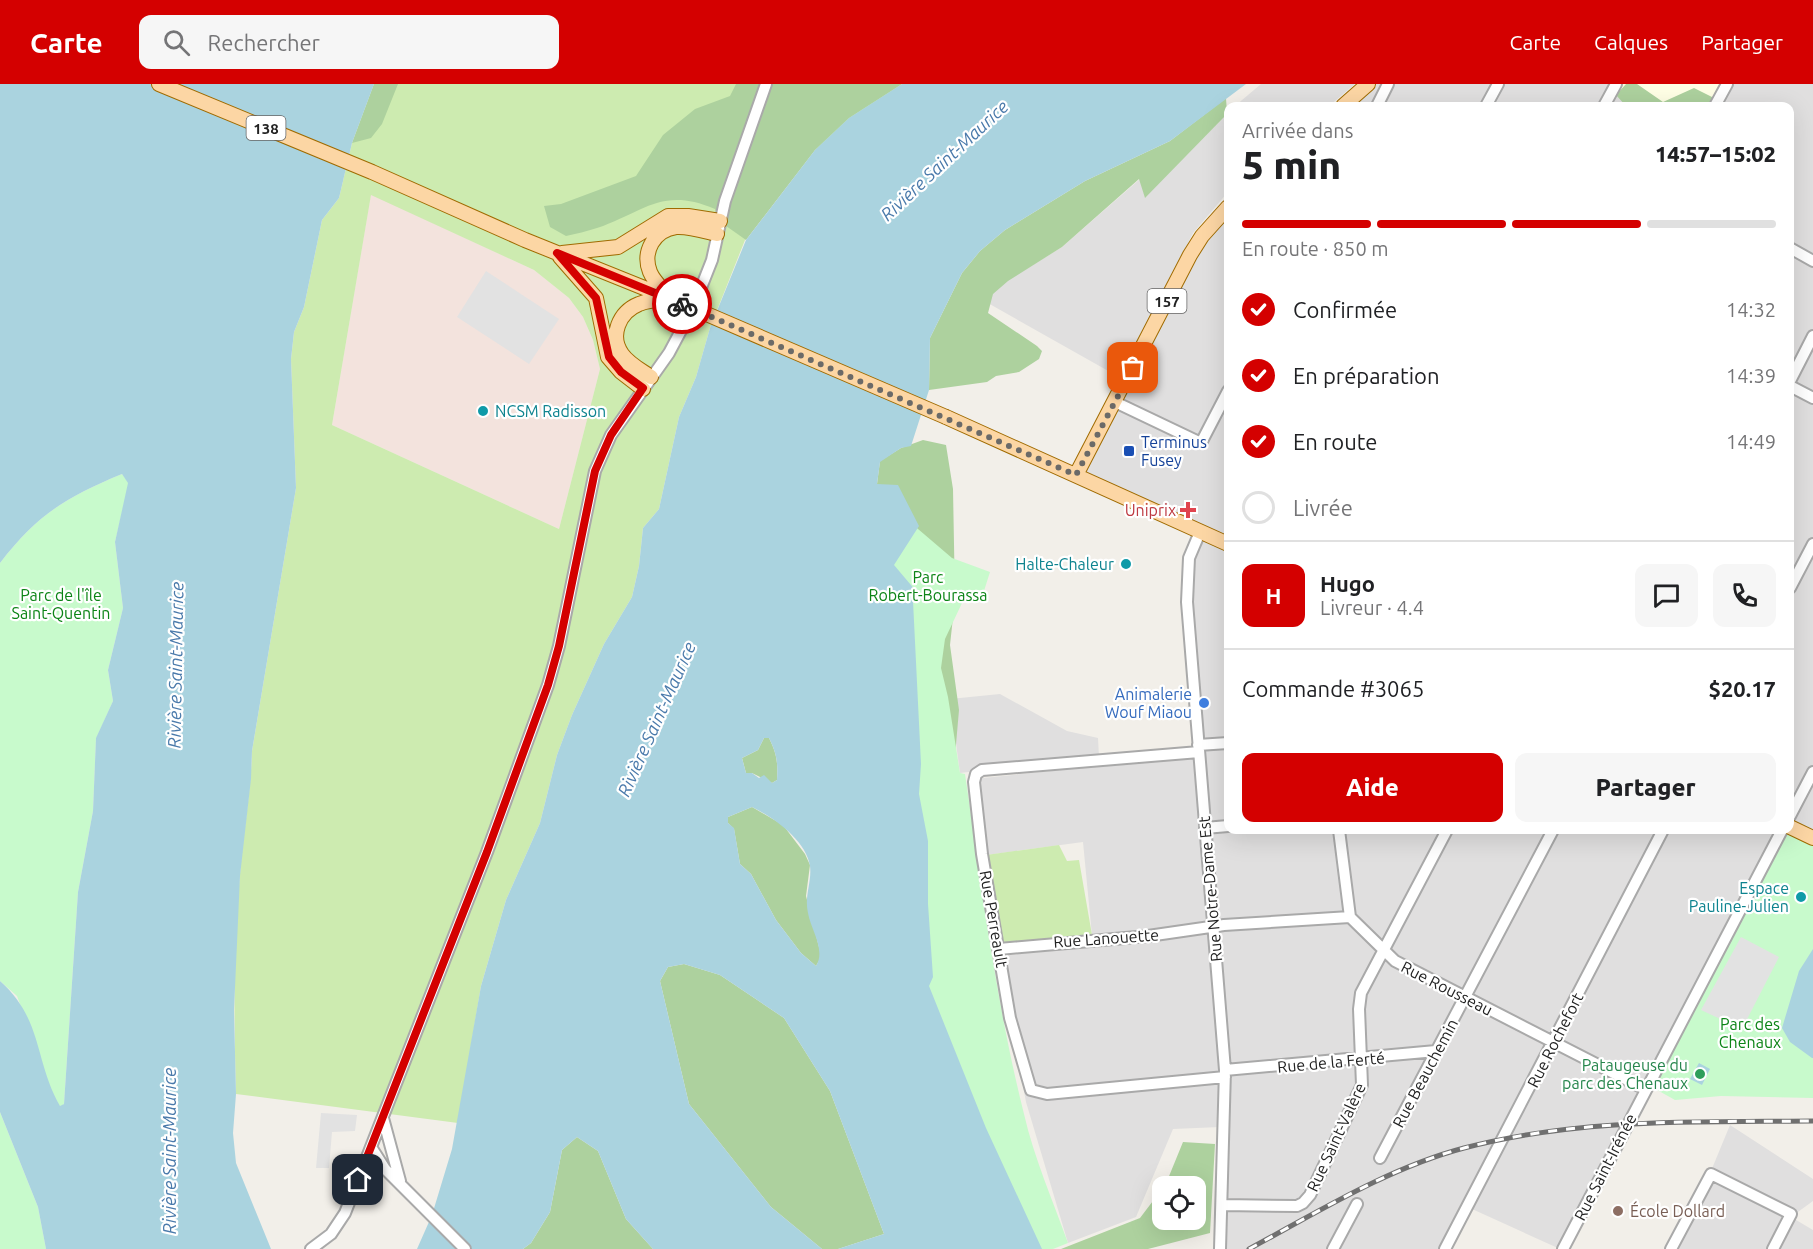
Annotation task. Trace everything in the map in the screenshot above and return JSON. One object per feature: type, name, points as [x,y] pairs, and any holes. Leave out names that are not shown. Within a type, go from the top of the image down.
[{"type":"main road","name":"138","points":[[159,84],[372,172],[557,253],[673,299],[946,417],[1224,542]]},
{"type":"main road","points":[[1348,102],[1368,84]]},
{"type":"main road","name":"157","points":[[1076,475],[1190,255],[1224,212]]},
{"type":"main road","points":[[557,253],[597,251],[618,247],[668,216],[688,216],[719,228]]},
{"type":"main road","points":[[647,383],[623,356],[616,343],[616,328],[625,314],[636,305],[673,299],[649,268],[647,254],[652,241],[664,231],[676,227],[719,228]]},
{"type":"main road","points":[[557,253],[596,298],[609,357],[621,372],[647,383]]},
{"type":"main road","points":[[1794,829],[1813,838]]},
{"type":"street","points":[[311,1249],[331,1234],[342,1220],[487,852],[548,685],[559,646],[595,471],[611,435],[676,341],[693,308],[712,260],[719,228],[766,84]]},
{"type":"street","points":[[1379,102],[1388,84]]},
{"type":"street","points":[[1488,102],[1498,84]]},
{"type":"street","points":[[1606,102],[1616,84]]},
{"type":"street","points":[[1717,102],[1726,84]]},
{"type":"street","points":[[1794,250],[1813,261]]},
{"type":"street","points":[[1794,375],[1813,336]]},
{"type":"street","points":[[1794,386],[1813,398]]},
{"type":"street","points":[[1115,402],[1201,443],[1224,399]]},
{"type":"street","name":"Rue Notre-Dame Est","points":[[1200,531],[1190,554],[1186,592],[1225,1074],[1220,1249]]},
{"type":"street","points":[[1794,580],[1813,544]]},
{"type":"street","points":[[1198,748],[1224,744]]},
{"type":"street","name":"Rue Perreault","points":[[1198,748],[982,770],[976,774],[974,782],[980,841],[1012,1027],[1027,1083],[1034,1092],[1047,1094],[1225,1074]]},
{"type":"street","points":[[1794,808],[1813,772]]},
{"type":"street","points":[[1205,828],[1224,826]]},
{"type":"street","points":[[1214,927],[1350,917],[1340,834]]},
{"type":"street","name":"Rue Saint-Valère","points":[[1223,1204],[1292,1206],[1306,1201],[1360,1092],[1364,1078],[1360,999],[1383,950],[1445,834]]},
{"type":"street","name":"Rue Beauchemin","points":[[1380,1158],[1551,834]]},
{"type":"street","name":"Rue Rochefort","points":[[1446,1249],[1661,834]]},
{"type":"street","name":"Rue Saint-Irénée","points":[[1563,1249],[1780,834]]},
{"type":"street","name":"Rue Rousseau","points":[[1350,917],[1395,961],[1645,1089]]},
{"type":"street","name":"Rue Lanouette","points":[[999,949],[1148,936],[1214,927]]},
{"type":"street","name":"Rue de la Ferté","points":[[1225,1074],[1436,1051]]},
{"type":"street","points":[[382,1116],[403,1185]]},
{"type":"street","points":[[371,1148],[376,1159],[465,1249]]},
{"type":"street","points":[[1671,1249],[1711,1174],[1791,1214],[1773,1249]]},
{"type":"street","points":[[1333,1249],[1357,1204]]},
{"type":"shaded area","points":[[1261,84],[1355,84],[1334,102],[1240,102]]},
{"type":"shaded area","points":[[1368,84],[1813,84],[1813,836],[1794,827],[1794,102],[1348,102]]},
{"type":"shaded area","points":[[1623,84],[1721,84],[1711,102],[1628,102],[1616,95]]},
{"type":"shaded area","points":[[1224,117],[1224,197],[1193,233],[1119,377],[979,298],[1062,247],[1140,179],[1145,197]]},
{"type":"shaded area","points":[[371,194],[534,270],[569,298],[583,317],[593,340],[600,369],[559,529],[332,425]]},
{"type":"shaded area","points":[[1224,213],[1224,834],[1777,834],[1560,1249],[1461,1204],[1438,1249],[1220,1249],[1220,1127],[1173,1129],[1136,1217],[1068,1243],[1026,1102],[999,956],[1093,946],[1083,842],[986,855],[973,779],[1199,756],[1186,592],[1200,532],[1076,475],[1178,280]]},
{"type":"shaded area","points":[[486,271],[559,319],[529,364],[457,317]]},
{"type":"shaded area","points":[[1000,694],[1067,731],[1098,738],[1099,757],[960,773],[950,699]]},
{"type":"shaded area","points":[[1741,937],[1779,957],[1742,1029],[1701,1010]]},
{"type":"shaded area","points":[[321,1113],[357,1115],[355,1131],[332,1132],[329,1168],[316,1168]]},
{"type":"shaded area","points":[[1730,1125],[1813,1179],[1813,1201],[1791,1217],[1813,1230],[1813,1249],[1669,1249],[1711,1171]]},
{"type":"green space","points":[[374,84],[902,84],[815,150],[745,240],[710,328],[696,377],[679,417],[659,509],[643,528],[639,566],[632,597],[604,644],[572,715],[557,755],[540,823],[506,900],[481,986],[458,1123],[236,1094],[235,956],[241,859],[252,751],[296,488],[291,359],[294,332],[304,307],[322,220],[339,198],[352,143]],"holes":[[[371,195],[534,270],[569,298],[583,317],[593,340],[600,369],[559,529],[332,425]]]},
{"type":"green space","points":[[374,84],[398,84],[382,124],[371,138],[352,143]]},
{"type":"green space","points":[[736,84],[902,84],[849,118],[815,150],[746,240],[719,221],[715,209],[681,200],[654,204],[597,228],[566,236],[550,227],[544,206],[561,204],[636,176],[663,135],[695,109],[730,96]]},
{"type":"green space","points":[[1626,84],[1637,84],[1663,102],[1622,102],[1616,95]]},
{"type":"green space","points":[[1694,88],[1714,98],[1712,102],[1663,102]]},
{"type":"green space","points":[[1226,98],[1224,117],[1145,198],[1139,179],[1062,247],[1008,281],[993,294],[988,313],[1037,346],[1042,351],[1039,359],[1019,372],[996,376],[987,382],[929,390],[930,338],[962,273],[980,251],[1005,230],[1085,181],[1170,141]]},
{"type":"green space","points":[[923,440],[946,445],[953,489],[955,599],[950,645],[959,710],[953,779],[877,484],[880,461],[901,448]]},
{"type":"green space","name":"Parc de l'île Saint-Quentin","points":[[122,474],[129,483],[115,542],[123,608],[108,670],[113,701],[96,739],[93,811],[78,892],[64,1104],[60,1107],[51,1090],[17,996],[0,981],[0,563],[27,532],[54,509],[85,491]]},
{"type":"green space","name":"Parc Robert-Bourassa","points":[[911,523],[952,558],[990,572],[983,594],[962,603],[945,639],[941,668],[960,773],[965,774],[990,945],[1014,1072],[1033,1147],[1068,1243],[1053,1249],[1037,1249],[925,988],[886,558]]},
{"type":"green space","points":[[764,738],[769,738],[776,759],[777,780],[772,783],[752,773],[746,773],[742,758],[758,750]]},
{"type":"green space","points":[[752,807],[783,825],[805,854],[810,865],[806,896],[820,951],[820,959],[816,966],[801,953],[776,920],[751,874],[740,864],[734,829],[728,823],[728,817]]},
{"type":"green space","name":"Parc des Chenaux","points":[[1781,834],[1789,834],[1813,845],[1813,1098],[1721,1096],[1675,1100],[1650,1086]]},
{"type":"green space","points":[[1059,845],[1067,861],[1079,860],[1092,935],[997,945],[986,855]]},
{"type":"green space","points":[[684,964],[720,975],[784,1018],[830,1091],[884,1234],[838,1249],[822,1249],[771,1207],[689,1104],[660,981],[668,967]]},
{"type":"green space","points":[[0,1112],[38,1207],[46,1249],[0,1249]]},
{"type":"green space","points":[[577,1137],[598,1151],[626,1219],[653,1249],[523,1249],[531,1243],[550,1212],[562,1150]]},
{"type":"green space","points":[[1183,1142],[1215,1144],[1210,1233],[1148,1249],[1061,1249],[1140,1218],[1152,1202],[1152,1230],[1206,1230],[1206,1176],[1169,1176]]},
{"type":"water","name":"Rivière Saint-Maurice","points":[[0,84],[374,84],[352,143],[339,198],[322,220],[304,307],[294,332],[291,359],[296,488],[252,751],[240,876],[234,1010],[236,1094],[233,1133],[236,1163],[271,1249],[46,1249],[38,1207],[0,1112],[0,981],[14,995],[24,1010],[52,1089],[60,1106],[64,1104],[78,892],[93,811],[96,738],[113,701],[108,670],[123,608],[115,542],[128,483],[122,474],[85,491],[54,509],[27,532],[0,563]]},
{"type":"water","name":"Rivière Saint-Maurice","points":[[902,84],[1246,84],[1170,141],[1085,181],[1005,230],[980,251],[962,273],[930,338],[929,390],[911,446],[901,448],[880,462],[877,484],[898,485],[919,526],[894,565],[916,591],[913,601],[921,764],[919,794],[928,841],[928,904],[933,977],[929,986],[986,1128],[1042,1249],[838,1249],[884,1234],[830,1091],[784,1018],[720,975],[684,964],[668,967],[660,981],[689,1104],[771,1207],[822,1249],[653,1249],[626,1219],[598,1151],[577,1137],[562,1150],[550,1212],[531,1243],[523,1249],[417,1249],[432,1215],[452,1149],[481,986],[506,900],[540,823],[557,755],[572,715],[604,644],[632,597],[639,566],[643,528],[659,509],[679,417],[696,377],[710,328],[746,240],[815,150],[849,118]],"holes":[[[764,738],[769,738],[776,759],[777,780],[772,783],[764,775],[759,778],[752,773],[746,773],[742,758],[758,750]],[[752,807],[787,830],[807,856],[810,866],[807,907],[819,947],[819,960],[816,966],[801,953],[776,920],[751,874],[740,864],[734,828],[728,823],[728,817]]]},
{"type":"water","points":[[1813,949],[1812,1058],[1790,1042],[1782,1028],[1799,971]]},
{"type":"water","name":"Pataugeuse du parc des Chenaux","points":[[1699,1063],[1710,1069],[1702,1085],[1690,1079]]},
{"type":"railway","points":[[1249,1249],[1327,1206],[1408,1167],[1464,1148],[1507,1138],[1550,1131],[1637,1124],[1813,1121]]},
{"type":"way so far","points":[[682,304],[1076,475],[1133,368]]},
{"type":"place","name":"NCSM Radisson","points":[[483,411]]},
{"type":"place","name":"Terminus Fusey","points":[[1129,451]]},
{"type":"place","name":"Uniprix","points":[[1188,510]]},
{"type":"place","name":"Halte-Chaleur","points":[[1126,564]]},
{"type":"place","name":"Animalerie Wouf Miaou","points":[[1204,703]]},
{"type":"place","name":"Espace Pauline-Julien","points":[[1801,897]]},
{"type":"place","name":"Pataugeuse du parc des Chenaux","points":[[1700,1074]]},
{"type":"place","name":"École Dollard","points":[[1618,1211]]},
{"type":"route","points":[[358,1180],[487,852],[548,685],[559,646],[595,471],[611,435],[643,388],[621,372],[609,357],[606,352],[601,314],[596,298],[557,253],[682,304]]}]
